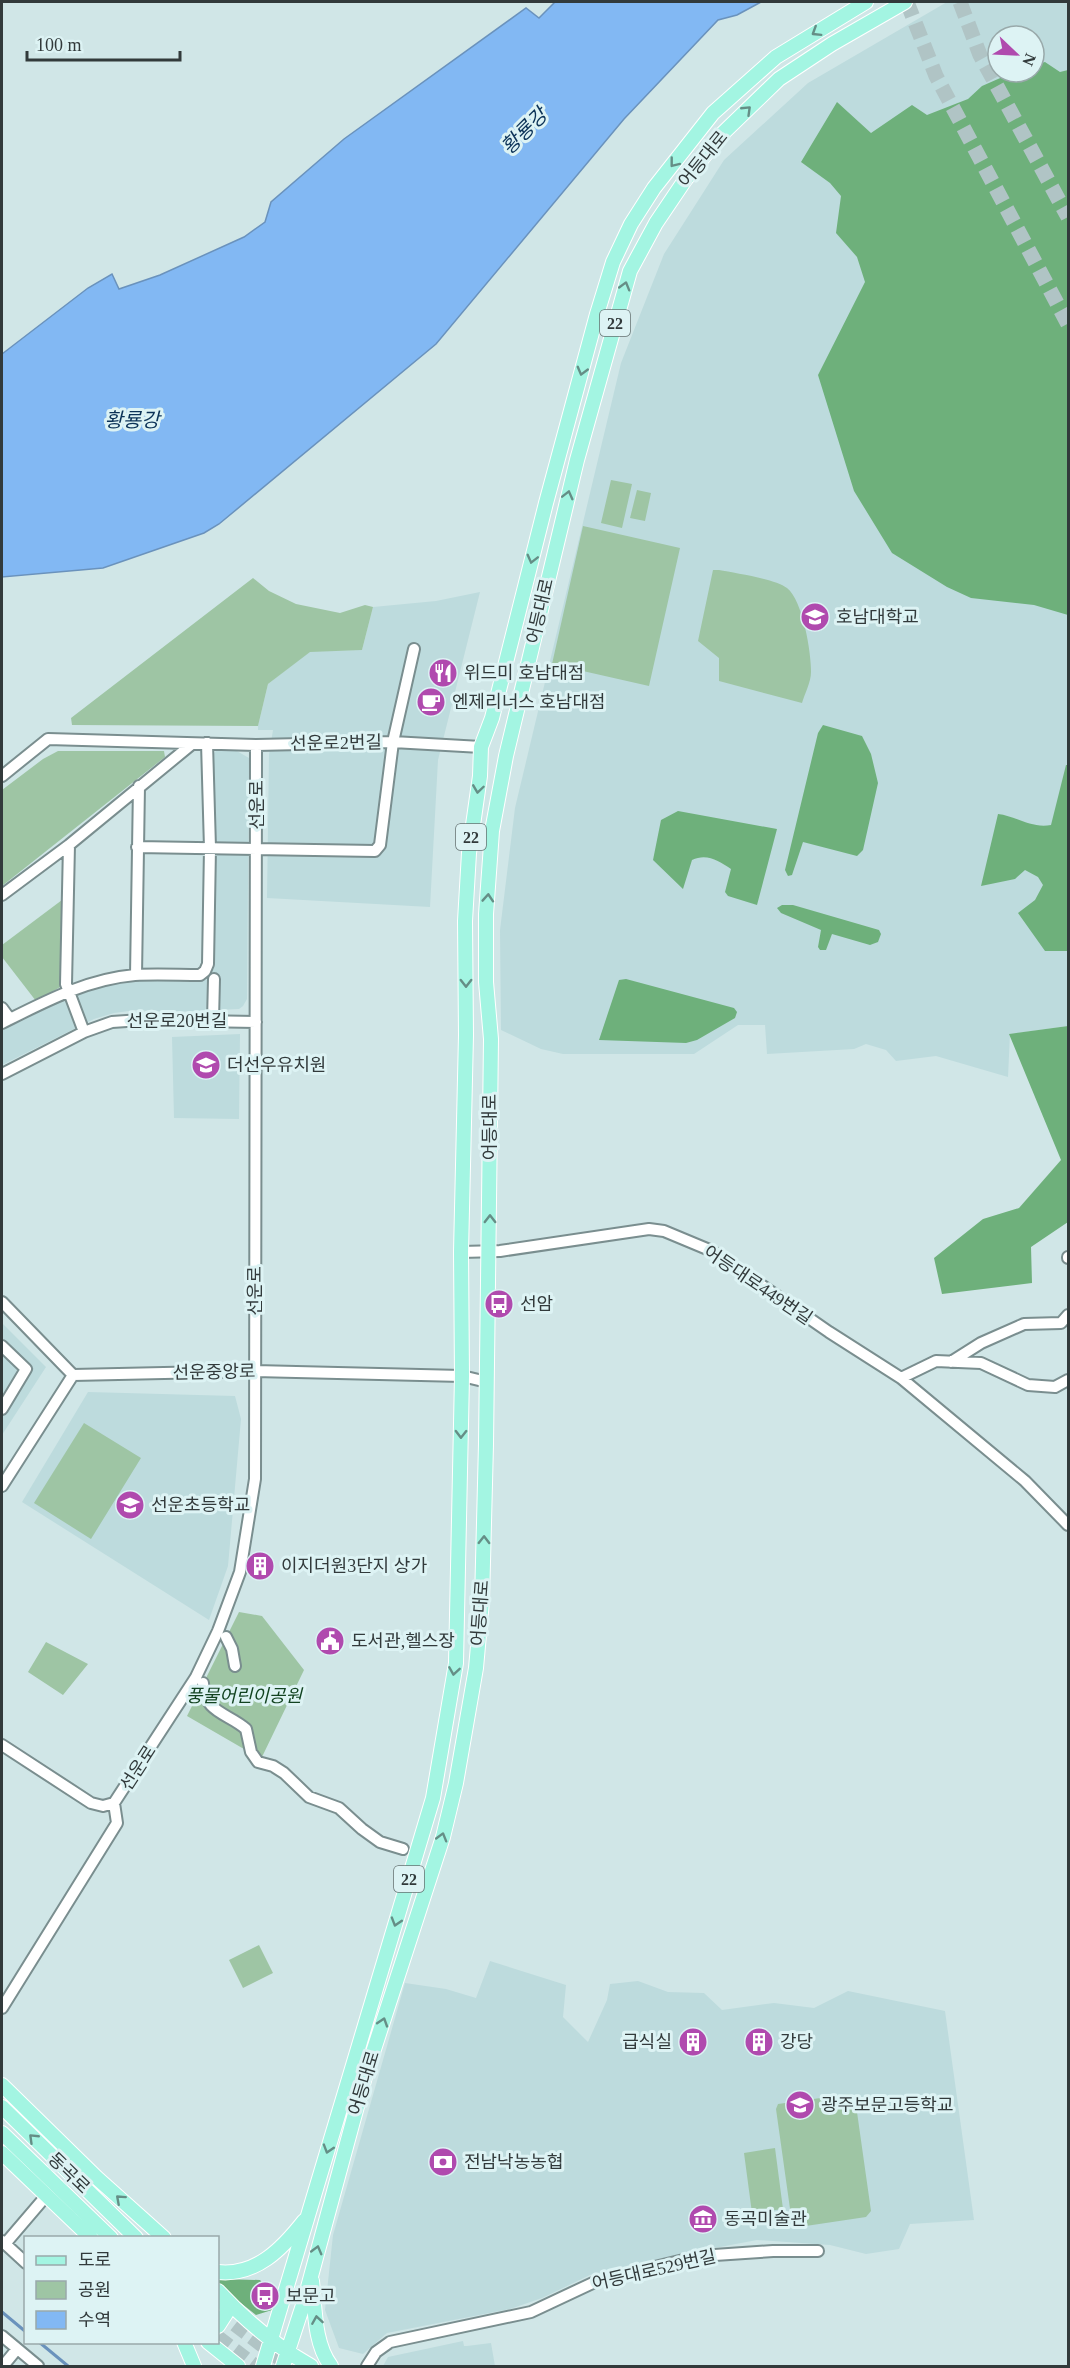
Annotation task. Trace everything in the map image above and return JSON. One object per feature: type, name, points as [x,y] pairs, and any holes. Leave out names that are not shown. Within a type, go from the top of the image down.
[{"type":"main road","name":"어등대로","points":[[263,2367],[433,1798],[456,1663],[462,1376],[461,1252],[466,1035],[465,921],[469,853],[480,776],[481,747],[492,718],[546,503],[597,314],[613,262],[631,224],[654,188],[714,113],[776,57],[866,2]]},
{"type":"main road","name":"어등대로","points":[[283,2367],[364,2077],[442,1837],[456,1783],[476,1668],[482,1601],[487,1382],[490,1039],[486,982],[486,914],[492,831],[506,756],[577,460],[630,271],[656,223],[685,180],[721,135],[779,79],[832,44],[905,2]]},
{"type":"main road","points":[[2,2085],[97,2178],[162,2236]]},
{"type":"main road","name":"동곡로","points":[[2,2107],[134,2236]]},
{"type":"main road","name":"동곡로","points":[[2,2133],[109,2236]]},
{"type":"main road","points":[[2,2153],[90,2236]]},
{"type":"main road","points":[[219,2272],[244,2271],[270,2258],[309,2215]]},
{"type":"main road","points":[[311,2271],[320,2339],[324,2355],[331,2367]]},
{"type":"main road","points":[[221,2295],[288,2353],[311,2367]]},
{"type":"main road","points":[[219,2324],[227,2312],[221,2295]]},
{"type":"main road","points":[[184,2344],[194,2367]]},
{"type":"main road","points":[[209,2344],[238,2367]]},
{"type":"street","points":[[137,847],[375,851],[381,841],[393,742],[414,649]]},
{"type":"street","name":"선운로2번길","points":[[2,776],[48,739],[256,745],[393,742],[481,747]]},
{"type":"street","points":[[2,1008],[6,1021],[69,991],[103,981],[136,975],[200,975],[205,972],[208,964],[210,848],[207,743]]},
{"type":"street","points":[[2,895],[69,845],[192,744]]},
{"type":"street","name":"선운로","points":[[114,1803],[196,1677],[218,1631],[240,1572],[255,1479],[256,745]]},
{"type":"street","points":[[136,975],[139,786]]},
{"type":"street","points":[[69,845],[66,984],[84,1032]]},
{"type":"street","points":[[213,1021],[214,979]]},
{"type":"street","name":"선운로20번길","points":[[2,1074],[84,1032],[112,1022],[256,1022]]},
{"type":"street","name":"어등대로449번길","points":[[461,1252],[489,1252],[649,1229],[664,1230],[712,1251],[829,1332],[901,1378],[1025,1481],[1068,1525]]},
{"type":"street","points":[[2,1302],[73,1375],[2,1486]]},
{"type":"street","points":[[951,1362],[981,1343],[1024,1324],[1061,1323],[1068,1316]]},
{"type":"street","points":[[2,1346],[26,1369],[2,1409]]},
{"type":"street","points":[[901,1378],[936,1361],[981,1363],[1028,1385],[1055,1387],[1068,1380]]},
{"type":"street","name":"선운중앙로","points":[[73,1375],[255,1371],[462,1376],[487,1382]]},
{"type":"street","points":[[226,1637],[232,1649],[235,1666]]},
{"type":"street","points":[[203,1683],[207,1699],[213,1710],[246,1729],[251,1752],[258,1762],[284,1773],[309,1797],[339,1808],[380,1842],[404,1849]]},
{"type":"street","points":[[2,1746],[91,1803],[103,1806],[114,1803],[117,1823],[2,2008]]},
{"type":"street","points":[[24,2261],[3,2242],[46,2196]]},
{"type":"street","name":"어등대로529번길","points":[[367,2367],[376,2352],[390,2342],[531,2312],[597,2281],[700,2256],[773,2251],[818,2251]]},
{"type":"street","points":[[2,2336],[38,2367]]},
{"type":"street","points":[[3,2367],[17,2349]]},
{"type":"shaded area","name":"호남대학교","points":[[947,2],[1068,2],[1068,1026],[1010,1034],[1008,1077],[936,1056],[896,1061],[886,1050],[866,1044],[854,1049],[767,1054],[765,1025],[738,1025],[694,1054],[563,1054],[541,1049],[501,1030],[500,930],[515,808],[621,363],[664,254],[724,160],[808,83]]},
{"type":"shaded area","points":[[480,592],[438,760],[430,907],[267,898],[269,755],[273,730],[258,730],[258,726],[268,684],[310,651],[362,650],[373,607],[436,601]]},
{"type":"shaded area","points":[[217,750],[235,750],[249,758],[247,999],[243,1006],[239,1009],[171,1012],[136,1010],[114,1013],[94,1019],[2,1065],[2,1027],[53,1002],[108,983],[143,980],[201,981],[208,978],[214,968],[215,952],[213,754]]},
{"type":"shaded area","name":"더선우유치원","points":[[240,1034],[239,1119],[174,1118],[172,1037]]},
{"type":"shaded area","points":[[2,1323],[46,1367],[2,1435]]},
{"type":"shaded area","name":"선운초등학교","points":[[88,1392],[235,1396],[241,1419],[228,1566],[209,1620],[22,1502]]},
{"type":"shaded area","points":[[490,1961],[566,1985],[563,2017],[588,2042],[607,2000],[610,1984],[638,1981],[668,1992],[704,1993],[722,2010],[774,2003],[814,2008],[848,1991],[945,2011],[974,2220],[910,2224],[899,2249],[866,2254],[830,2245],[757,2240],[707,2248],[590,2275],[542,2298],[510,2309],[387,2333],[363,2354],[339,2348],[325,2310],[333,2235],[405,1983],[446,1989],[476,1998]]},
{"type":"shaded area","points":[[463,2341],[464,2346],[491,2343],[495,2366],[383,2366],[388,2357]]},
{"type":"green space","points":[[1046,63],[1060,72],[1068,70],[1068,615],[1034,605],[971,598],[947,587],[892,553],[854,491],[818,375],[865,282],[857,257],[836,233],[841,196],[830,183],[801,162],[837,102],[871,133],[912,105],[927,115],[968,99],[987,84],[1046,84]]},
{"type":"green space","points":[[611,480],[632,484],[622,528],[601,523]]},
{"type":"green space","points":[[637,490],[651,493],[645,521],[630,518]]},
{"type":"green space","points":[[583,526],[680,548],[649,686],[552,664]]},
{"type":"green space","points":[[713,570],[774,582],[787,588],[793,595],[802,615],[811,663],[810,680],[802,703],[719,681],[719,658],[698,641]]},
{"type":"green space","points":[[253,578],[269,591],[296,604],[340,613],[365,605],[373,607],[362,650],[310,652],[268,684],[258,726],[72,725],[71,718]]},
{"type":"green space","points":[[823,725],[862,736],[871,754],[878,783],[863,850],[857,856],[803,842],[792,875],[788,876],[785,870],[818,733]]},
{"type":"green space","points":[[58,751],[164,751],[165,757],[2,886],[2,790],[43,759]]},
{"type":"green space","points":[[1066,765],[1068,765],[1068,951],[1045,951],[1018,913],[1035,900],[1043,885],[1038,877],[1025,870],[1015,879],[981,886],[998,814],[1031,824],[1051,825]]},
{"type":"green space","points":[[678,811],[777,829],[757,905],[728,896],[725,892],[731,869],[717,861],[703,857],[692,860],[683,889],[653,860],[661,820]]},
{"type":"green space","points":[[62,900],[62,986],[36,1001],[2,957],[2,945]]},
{"type":"green space","points":[[782,905],[793,905],[879,930],[881,934],[878,942],[870,945],[832,934],[826,950],[820,950],[818,947],[821,930],[781,913],[777,908]]},
{"type":"green space","points":[[626,979],[734,1008],[737,1012],[735,1018],[697,1040],[686,1043],[599,1040],[619,980]]},
{"type":"green space","points":[[1068,1026],[1068,1222],[1031,1247],[1032,1283],[942,1294],[934,1258],[983,1219],[1019,1208],[1061,1160],[1009,1034]]},
{"type":"green space","points":[[84,1423],[141,1458],[91,1539],[34,1503]]},
{"type":"green space","name":"풍물어린이공원","points":[[239,1612],[262,1616],[304,1670],[261,1759],[187,1716]]},
{"type":"green space","points":[[46,1642],[88,1664],[63,1695],[28,1672]]},
{"type":"green space","points":[[259,1945],[273,1973],[243,1988],[229,1960]]},
{"type":"green space","points":[[849,2094],[855,2098],[871,2211],[866,2217],[799,2227],[792,2223],[776,2109],[778,2104]]},
{"type":"green space","points":[[775,2148],[783,2209],[752,2213],[744,2153]]},
{"type":"green space","points":[[219,2279],[260,2280],[269,2291],[272,2310],[256,2315],[219,2286]]},
{"type":"water","name":"황룡강","points":[[555,2],[761,2],[737,15],[718,20],[624,119],[436,344],[219,524],[204,533],[103,568],[2,577],[2,354],[88,288],[112,274],[119,289],[160,275],[244,237],[265,222],[271,202],[344,139],[526,8],[539,18]]},
{"type":"waterway","points":[[2,2312],[24,2330]]},
{"type":"waterway","points":[[41,2344],[68,2366]]},
{"type":"tunnel","points":[[907,2],[936,76],[1068,324]]},
{"type":"tunnel","points":[[960,2],[980,55],[1068,217]]},
{"type":"tunnel","points":[[219,2313],[289,2366]]},
{"type":"tunnel","points":[[219,2338],[256,2366]]},
{"type":"place","name":"호남대학교","points":[[815,617]]},
{"type":"place","name":"위드미 호남대점","points":[[443,673]]},
{"type":"place","name":"엔제리너스 호남대점","points":[[431,702]]},
{"type":"place","name":"더선우유치원","points":[[206,1065]]},
{"type":"place","name":"선암","points":[[499,1304]]},
{"type":"place","name":"선운초등학교","points":[[130,1505]]},
{"type":"place","name":"이지더원3단지 상가","points":[[260,1566]]},
{"type":"place","name":"도서관,헬스장","points":[[330,1641]]},
{"type":"place","name":"급식실","points":[[693,2042]]},
{"type":"place","name":"강당","points":[[759,2042]]},
{"type":"place","name":"광주보문고등학교","points":[[800,2105]]},
{"type":"place","name":"전남낙농농협","points":[[443,2162]]},
{"type":"place","name":"동곡미술관","points":[[703,2219]]},
{"type":"place","name":"보문고","points":[[265,2296]]}]
